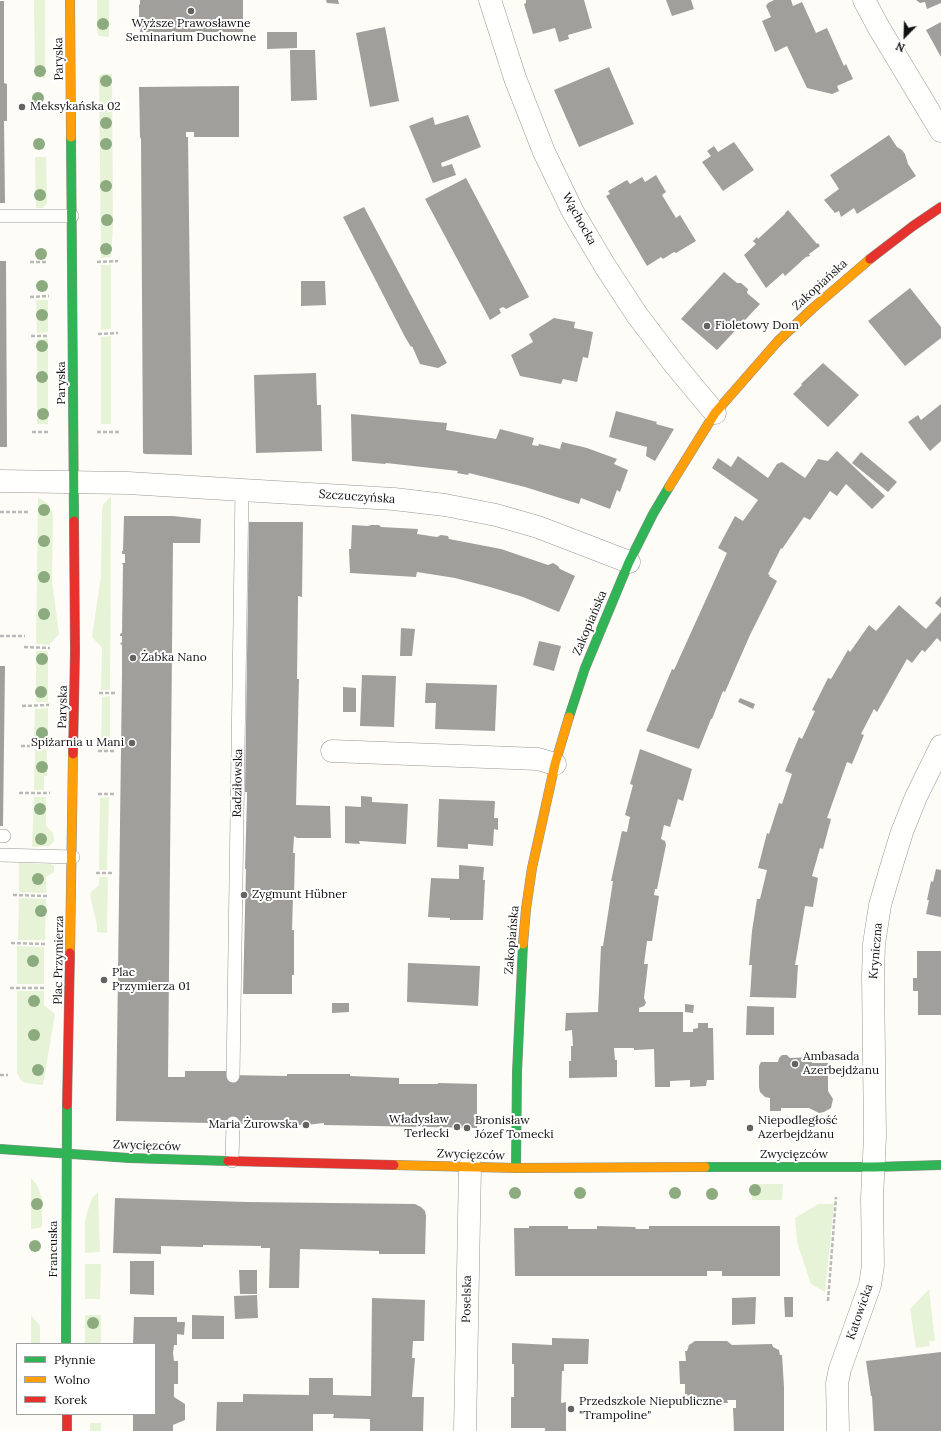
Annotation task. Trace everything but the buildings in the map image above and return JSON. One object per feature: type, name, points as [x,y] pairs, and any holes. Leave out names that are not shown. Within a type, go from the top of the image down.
[{"type":"street","name":"Paryska","points":[[70,0],[75,482],[74,766]]},
{"type":"street","name":"Wąchocka","points":[[490,0],[514,78],[544,152],[574,212],[605,266],[637,315],[675,365],[715,413]]},
{"type":"street","points":[[864,0],[878,28],[941,130]]},
{"type":"street","name":"Zakopiańska","points":[[516,1168],[521,972],[526,909],[536,847],[555,764],[584,668],[629,562],[653,514],[678,470],[715,413],[778,341],[860,266],[941,206]]},
{"type":"street","name":"Szczuczyńska","points":[[0,480],[242,490],[394,499],[445,505],[489,513],[538,527],[629,562]]},
{"type":"street","name":"Kryniczna","points":[[874,1167],[873,976],[874,944],[880,905],[902,832],[916,797],[941,746]]},
{"type":"street","points":[[332,751],[538,759],[555,764]]},
{"type":"street","name":"Plac Przymierza","points":[[66,1154],[74,766]]},
{"type":"street","name":"Zwycięzców","points":[[0,1149],[129,1158],[516,1168],[874,1167],[941,1165]]},
{"type":"street","name":"Francuska","points":[[66,1154],[66,1343]]},
{"type":"street","name":"Poselska","points":[[465,1431],[470,1166]]},
{"type":"street","name":"Katowicka","points":[[838,1431],[838,1383],[840,1369],[870,1285],[873,1265],[874,1167]]},
{"type":"street","points":[[67,1415],[67,1431]]},
{"type":"lane","points":[[0,216],[72,216]]},
{"type":"lane","name":"Radziłowska","points":[[234,1076],[242,490]]},
{"type":"lane","points":[[0,855],[72,857]]},
{"type":"lane","points":[[232,1160],[233,1124]]},
{"type":"path","points":[[97,262],[118,261]]},
{"type":"path","points":[[30,262],[49,262]]},
{"type":"path","points":[[30,297],[49,296]]},
{"type":"path","points":[[98,334],[118,333]]},
{"type":"path","points":[[31,336],[50,336]]},
{"type":"path","points":[[0,512],[30,512]]},
{"type":"path","points":[[0,636],[25,636]]},
{"type":"path","points":[[24,647],[53,648]]},
{"type":"path","points":[[98,693],[116,693]]},
{"type":"path","points":[[22,706],[52,705]]},
{"type":"path","points":[[21,746],[51,746]]},
{"type":"path","points":[[98,751],[116,751]]},
{"type":"path","points":[[19,793],[50,793]]},
{"type":"path","points":[[97,794],[115,794]]},
{"type":"path","points":[[96,873],[114,873]]},
{"type":"path","points":[[12,895],[49,896]]},
{"type":"path","points":[[11,943],[48,944]]},
{"type":"path","points":[[10,988],[47,988]]},
{"type":"path","points":[[0,1075],[8,1075]]},
{"type":"path","points":[[828,1301],[836,1197]]},
{"type":"green space","points":[[34,0],[45,0],[45,78],[35,77]]},
{"type":"green space","points":[[97,0],[109,0],[109,37],[99,36],[97,31]]},
{"type":"green space","points":[[102,74],[112,74],[113,226],[111,257],[101,258],[99,76]]},
{"type":"green space","points":[[35,157],[46,157],[47,203],[43,208],[36,208]]},
{"type":"green space","points":[[101,265],[111,265],[111,329],[101,330]]},
{"type":"green space","points":[[36,300],[48,300],[48,332],[37,333]]},
{"type":"green space","points":[[111,336],[111,424],[101,424],[101,337]]},
{"type":"green space","points":[[37,339],[48,339],[48,424],[37,424]]},
{"type":"green space","points":[[111,496],[110,690],[101,690],[102,648],[92,637],[101,576],[102,510],[103,505]]},
{"type":"green space","points":[[38,497],[48,504],[53,514],[52,581],[59,634],[49,645],[36,644]]},
{"type":"green space","points":[[36,651],[48,651],[48,702],[36,702]]},
{"type":"green space","points":[[110,696],[110,748],[101,749],[102,697]]},
{"type":"green space","points":[[48,708],[48,743],[34,743],[35,709]]},
{"type":"green space","points":[[35,749],[47,749],[47,776],[44,776],[44,790],[34,790]]},
{"type":"green space","points":[[34,797],[46,797],[46,826],[53,833],[54,838],[54,841],[49,846],[32,847]]},
{"type":"green space","points":[[109,797],[107,870],[99,870],[100,798]]},
{"type":"green space","points":[[19,863],[51,864],[54,866],[54,872],[46,877],[46,893],[19,892]]},
{"type":"green space","points":[[99,877],[108,877],[107,933],[97,932],[97,925],[90,895],[91,892],[99,885]]},
{"type":"green space","points":[[19,898],[46,899],[45,940],[18,940]]},
{"type":"green space","points":[[17,946],[44,947],[44,984],[17,984]]},
{"type":"green space","points":[[17,991],[44,991],[44,1005],[55,1014],[43,1085],[25,1083],[20,1079],[17,1073]]},
{"type":"green space","points":[[31,1178],[37,1185],[42,1199],[42,1226],[40,1228],[31,1229]]},
{"type":"green space","points":[[752,1184],[783,1184],[782,1200],[752,1200]]},
{"type":"green space","points":[[98,1192],[100,1252],[85,1253],[85,1222],[92,1198]]},
{"type":"green space","points":[[818,1204],[834,1204],[825,1292],[811,1284],[797,1242],[795,1218]]},
{"type":"green space","points":[[85,1264],[101,1264],[100,1299],[85,1299]]},
{"type":"green space","points":[[929,1289],[935,1341],[929,1341],[930,1346],[916,1348],[910,1309]]},
{"type":"green space","points":[[31,1315],[40,1326],[40,1343],[31,1343]]},
{"type":"green space","points":[[85,1315],[101,1315],[101,1343],[85,1343]]},
{"type":"green space","points":[[90,1423],[101,1423],[101,1431],[90,1431]]},
{"type":"traffic: fast","points":[[71,137],[74,521]]},
{"type":"traffic: fast","points":[[569,717],[585,668],[629,562],[653,514],[669,487]]},
{"type":"traffic: fast","points":[[516,1168],[517,1072],[523,944]]},
{"type":"traffic: fast","points":[[66,1343],[67,1105]]},
{"type":"traffic: fast","points":[[0,1149],[129,1158],[228,1161]]},
{"type":"traffic: fast","points":[[705,1167],[874,1167],[941,1165]]},
{"type":"traffic: slow","points":[[70,0],[71,137]]},
{"type":"traffic: slow","points":[[669,487],[715,413],[778,341],[813,308],[870,259]]},
{"type":"traffic: slow","points":[[523,944],[532,868],[555,764],[569,717]]},
{"type":"traffic: slow","points":[[70,953],[73,754]]},
{"type":"traffic: slow","points":[[394,1165],[516,1168],[705,1167]]},
{"type":"traffic: jam","points":[[870,259],[913,226],[941,207]]},
{"type":"traffic: jam","points":[[73,754],[75,652],[74,521]]},
{"type":"traffic: jam","points":[[67,1105],[70,953]]},
{"type":"traffic: jam","points":[[228,1161],[394,1165]]},
{"type":"traffic: jam","points":[[67,1415],[67,1431]]},
{"type":"place","name":"Wyższe Prawosławne Seminarium Duchowne","points":[[191,11]]},
{"type":"place","name":"Meksykańska 02","points":[[22,107]]},
{"type":"place","name":"Fioletowy Dom","points":[[707,326]]},
{"type":"place","name":"Żabka Nano","points":[[133,658]]},
{"type":"place","name":"Spiżarnia u Mani","points":[[132,743]]},
{"type":"place","name":"Zygmunt Hübner","points":[[244,895]]},
{"type":"place","name":"Plac Przymierza 01","points":[[104,980]]},
{"type":"place","name":"Ambasada Azerbejdżanu","points":[[795,1064]]},
{"type":"place","name":"Maria Żurowska","points":[[306,1125]]},
{"type":"place","name":"Władysław Terlecki","points":[[457,1127]]},
{"type":"place","name":"Bronisław Józef Tomecki","points":[[467,1128]]},
{"type":"place","name":"Niepodległość Azerbejdżanu","points":[[750,1128]]},
{"type":"place","name":"Przedszkole Niepubliczne \"Trampoline\"","points":[[571,1409]]}]
